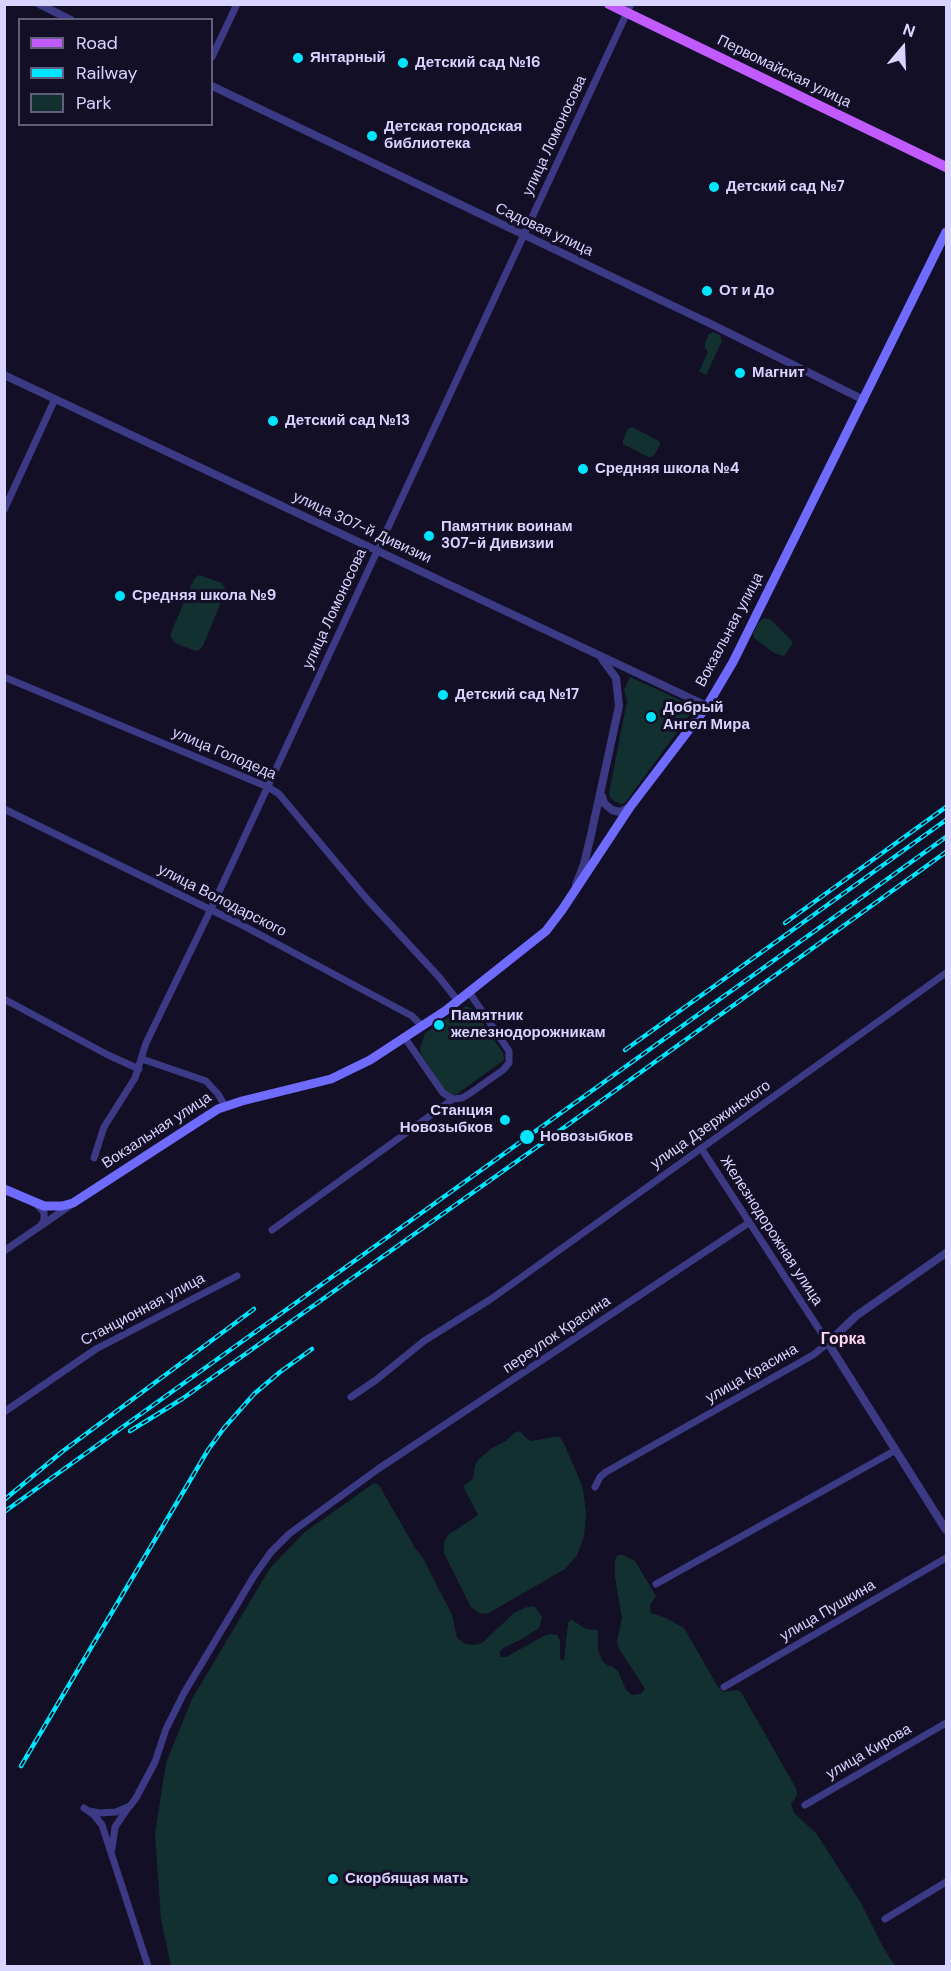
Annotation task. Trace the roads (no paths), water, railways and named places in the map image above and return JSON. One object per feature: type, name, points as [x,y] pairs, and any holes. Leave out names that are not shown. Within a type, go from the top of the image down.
[{"type":"main road","name":"Первомайская улица","points":[[609,4],[629,9],[946,167]]},
{"type":"main road","name":"Вокзальная улица","points":[[73,1203],[204,1117],[225,1106],[331,1078],[370,1060],[458,1001],[541,936],[554,921],[630,807],[707,706],[746,639],[946,232]]},
{"type":"main road","points":[[4,1189],[33,1202],[52,1207],[73,1203]]},
{"type":"street","points":[[39,4],[67,18]]},
{"type":"street","points":[[213,55],[237,4]]},
{"type":"street","name":"улица Ломоносова","points":[[94,1158],[104,1127],[127,1093],[139,1069],[146,1043],[268,787],[629,9]]},
{"type":"street","name":"Садовая улица","points":[[213,86],[711,324],[864,400]]},
{"type":"street","name":"улица 307-й Дивизии","points":[[4,375],[707,706]]},
{"type":"street","points":[[4,510],[55,399]]},
{"type":"street","points":[[569,899],[586,857],[617,719],[619,696],[616,678],[602,659],[591,652]]},
{"type":"street","name":"улица Голодеда","points":[[4,677],[268,787],[284,797],[360,890],[458,1001]]},
{"type":"street","points":[[602,792],[604,803],[609,809],[617,812],[630,807]]},
{"type":"street","name":"улица Володарского","points":[[4,809],[211,909],[412,1016],[422,1026]]},
{"type":"street","name":"улица Дзержинского","points":[[351,1397],[424,1341],[491,1299],[946,974]]},
{"type":"street","points":[[272,1230],[453,1099],[469,1094],[503,1070],[509,1063],[509,1051],[469,992]]},
{"type":"street","points":[[4,999],[139,1069]]},
{"type":"street","points":[[405,1038],[443,1094],[453,1099]]},
{"type":"street","points":[[142,1059],[206,1081],[225,1106]]},
{"type":"street","name":"Железнодорожная улица","points":[[701,1148],[946,1530]]},
{"type":"street","points":[[33,1202],[44,1212],[44,1220],[39,1227]]},
{"type":"street","name":"Вокзальная улица","points":[[4,1251],[73,1203]]},
{"type":"street","name":"переулок Красина","points":[[112,1854],[113,1831],[118,1820],[148,1778],[176,1706],[265,1560],[290,1534],[378,1469],[750,1222]]},
{"type":"street","name":"улица Красина","points":[[596,1487],[600,1477],[606,1472],[813,1355],[856,1316],[946,1252]]},
{"type":"street","name":"Станционная улица","points":[[4,1412],[96,1349],[237,1276]]},
{"type":"street","points":[[656,1584],[896,1450]]},
{"type":"street","name":"улица Пушкина","points":[[724,1687],[946,1558]]},
{"type":"street","name":"улица Кирова","points":[[805,1805],[946,1723]]},
{"type":"street","points":[[130,1806],[109,1813],[86,1810],[102,1825],[148,1966]]},
{"type":"street","points":[[885,1919],[946,1882]]},
{"type":"railway","points":[[785,923],[946,807]]},
{"type":"railway","points":[[625,1050],[946,820]]},
{"type":"railway","points":[[4,1512],[946,837]]},
{"type":"railway","points":[[130,1431],[182,1399],[946,852]]},
{"type":"railway","points":[[4,1500],[63,1451],[254,1309]]},
{"type":"railway","points":[[21,1766],[208,1450],[254,1394],[312,1349]]},
{"type":"place","name":"Янтарный","points":[[298,58]]},
{"type":"place","name":"Детский сад №16","points":[[403,63]]},
{"type":"place","name":"Детская городская библиотека","points":[[372,136]]},
{"type":"place","name":"Детский сад №7","points":[[714,187]]},
{"type":"place","name":"От и До","points":[[707,291]]},
{"type":"place","name":"Магнит","points":[[740,373]]},
{"type":"place","name":"Детский сад №13","points":[[273,421]]},
{"type":"place","name":"Средняя школа №4","points":[[583,469]]},
{"type":"place","name":"Памятник воинам 307-й Дивизии","points":[[429,536]]},
{"type":"place","name":"Средняя школа №9","points":[[120,596]]},
{"type":"place","name":"Детский сад №17","points":[[443,695]]},
{"type":"place","name":"Добрый Ангел Мира","points":[[651,717]]},
{"type":"place","name":"Памятник железнодорожникам","points":[[439,1025]]},
{"type":"place","name":"Станция Новозыбков","points":[[505,1120]]},
{"type":"place","name":"Новозыбков","points":[[527,1137]]},
{"type":"place","name":"Скорбящая мать","points":[[333,1879]]},
{"type":"district","name":"Горка","points":[[843,1340]]}]
